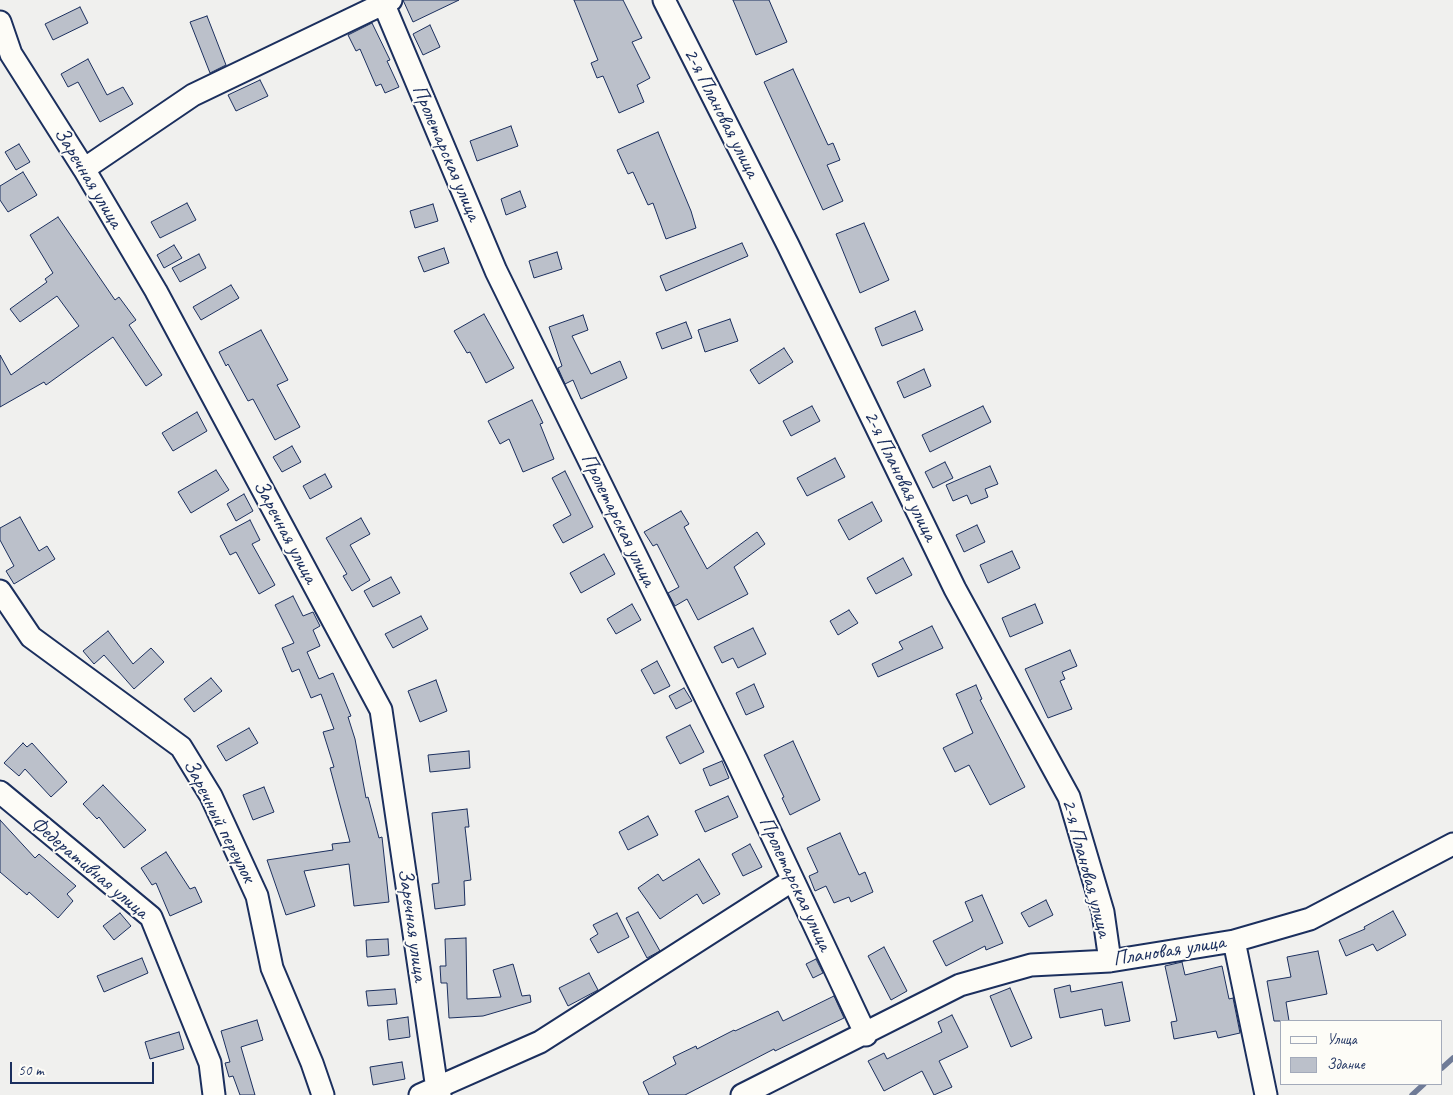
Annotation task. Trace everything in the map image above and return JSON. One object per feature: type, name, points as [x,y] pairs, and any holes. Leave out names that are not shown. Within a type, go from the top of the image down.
[{"type":"street","name":"2-я Плановая улица","points":[[664,0],[788,245],[955,589],[1069,797],[1103,912],[1110,961]]},
{"type":"street","points":[[84,169],[193,95],[385,1]]},
{"type":"street","name":"Пролетарская улица","points":[[385,1],[496,271],[737,761],[866,1035]]},
{"type":"street","name":"Заречная улица","points":[[0,22],[6,47],[84,169],[156,291],[381,710],[432,1093],[540,1042],[793,880]]},
{"type":"street","name":"Заречный переулок","points":[[0,591],[31,637],[181,747],[211,796],[257,896],[272,968],[324,1095]]},
{"type":"street","name":"Федеративная улица","points":[[0,792],[151,917],[210,1063],[214,1095]]},
{"type":"street","name":"Плановая улица","points":[[742,1095],[866,1035],[960,985],[1031,965],[1110,961],[1234,941],[1310,919],[1453,844]]},
{"type":"street","points":[[1234,941],[1266,1095]]},
{"type":"building","points":[[403,0],[459,0],[413,22]]},
{"type":"building","points":[[574,0],[623,0],[642,38],[632,42],[650,78],[637,85],[644,102],[619,113],[603,76],[597,78],[591,63],[598,60]]},
{"type":"building","points":[[733,0],[769,0],[787,42],[756,55]]},
{"type":"building","points":[[80,7],[88,23],[53,40],[45,24]]},
{"type":"building","points":[[207,16],[226,65],[210,73],[190,22]]},
{"type":"building","points":[[372,23],[390,60],[387,61],[399,87],[385,93],[381,84],[376,86],[360,49],[356,51],[348,35]]},
{"type":"building","points":[[430,25],[440,47],[423,55],[413,34]]},
{"type":"building","points":[[88,59],[107,95],[123,87],[133,104],[100,122],[78,82],[68,87],[61,74]]},
{"type":"building","points":[[793,69],[828,145],[833,143],[840,160],[827,165],[843,201],[823,210],[764,82]]},
{"type":"building","points":[[260,80],[268,96],[236,111],[228,95]]},
{"type":"building","points":[[511,126],[518,146],[477,161],[470,141]]},
{"type":"building","points":[[658,132],[691,211],[696,228],[666,239],[653,203],[648,205],[633,172],[628,174],[617,150]]},
{"type":"building","points":[[19,144],[30,162],[16,170],[5,152]]},
{"type":"building","points":[[23,172],[37,195],[8,212],[0,200],[0,186]]},
{"type":"building","points":[[520,191],[526,207],[506,215],[501,199]]},
{"type":"building","points":[[187,203],[196,220],[160,238],[151,222]]},
{"type":"building","points":[[433,204],[438,221],[415,228],[410,211]]},
{"type":"building","points":[[58,217],[115,300],[119,297],[136,320],[129,325],[162,375],[146,386],[113,337],[46,385],[44,382],[0,407],[0,355],[11,375],[79,326],[57,296],[20,322],[10,309],[47,282],[45,279],[53,273],[30,235]]},
{"type":"building","points":[[864,223],[889,280],[860,293],[836,234]]},
{"type":"building","points":[[742,243],[748,256],[666,291],[660,276]]},
{"type":"building","points":[[174,245],[182,258],[164,268],[157,255]]},
{"type":"building","points":[[444,248],[449,263],[424,272],[418,257]]},
{"type":"building","points":[[557,252],[562,269],[534,278],[529,261]]},
{"type":"building","points":[[199,254],[206,268],[180,282],[172,268]]},
{"type":"building","points":[[231,285],[239,298],[201,320],[193,307]]},
{"type":"building","points":[[915,311],[923,330],[882,346],[875,328]]},
{"type":"building","points":[[484,314],[514,368],[486,383],[470,352],[467,353],[454,331]]},
{"type":"building","points":[[583,315],[588,330],[572,336],[591,374],[620,361],[627,378],[581,399],[573,380],[565,384],[558,368],[562,366],[549,327]]},
{"type":"building","points":[[730,319],[738,341],[705,352],[698,330]]},
{"type":"building","points":[[686,322],[692,338],[662,349],[656,333]]},
{"type":"building","points":[[261,330],[288,380],[277,385],[300,427],[275,440],[253,399],[248,401],[228,364],[226,366],[219,352]]},
{"type":"building","points":[[784,348],[793,362],[759,384],[750,370]]},
{"type":"building","points":[[924,369],[931,386],[904,398],[897,382]]},
{"type":"building","points":[[532,400],[543,423],[540,424],[554,459],[523,472],[509,439],[500,444],[488,421]]},
{"type":"building","points":[[812,406],[820,421],[791,436],[783,421]]},
{"type":"building","points":[[983,406],[991,422],[930,452],[922,435]]},
{"type":"building","points":[[197,412],[207,431],[173,451],[162,433]]},
{"type":"building","points":[[292,446],[301,462],[282,472],[273,457]]},
{"type":"building","points":[[835,458],[845,477],[807,496],[797,478]]},
{"type":"building","points":[[945,462],[953,478],[933,488],[925,472]]},
{"type":"building","points":[[990,466],[998,484],[985,489],[988,497],[971,504],[967,495],[953,501],[946,485]]},
{"type":"building","points":[[216,470],[229,490],[191,513],[178,492]]},
{"type":"building","points":[[565,471],[593,527],[563,543],[553,525],[571,515],[552,478]]},
{"type":"building","points":[[325,474],[332,487],[310,499],[303,486]]},
{"type":"building","points":[[244,494],[253,511],[236,521],[227,504]]},
{"type":"building","points":[[872,502],[882,521],[849,540],[838,520]]},
{"type":"building","points":[[681,511],[689,524],[684,527],[707,569],[757,532],[765,544],[734,567],[748,594],[698,620],[687,599],[675,606],[668,593],[679,587],[657,544],[653,546],[644,532]]},
{"type":"building","points":[[20,517],[39,551],[47,546],[55,559],[14,584],[6,571],[14,566],[0,540],[0,528]]},
{"type":"building","points":[[361,518],[370,534],[350,545],[370,580],[352,591],[343,576],[347,574],[326,538]]},
{"type":"building","points":[[250,520],[260,540],[252,544],[275,585],[259,594],[236,552],[230,555],[220,536]]},
{"type":"building","points":[[977,525],[985,542],[964,552],[956,535]]},
{"type":"building","points":[[1012,551],[1020,568],[988,583],[980,565]]},
{"type":"building","points":[[604,554],[615,574],[581,593],[570,573]]},
{"type":"building","points":[[903,558],[912,575],[876,594],[867,578]]},
{"type":"building","points":[[391,577],[400,593],[373,607],[364,591]]},
{"type":"building","points":[[293,596],[303,616],[313,612],[320,626],[313,630],[320,646],[307,652],[319,679],[333,673],[351,716],[348,717],[355,739],[366,798],[368,797],[379,838],[382,837],[389,902],[354,906],[349,864],[304,871],[315,906],[286,915],[267,860],[333,850],[332,844],[350,842],[330,768],[334,767],[323,732],[334,729],[321,694],[311,698],[299,669],[292,672],[282,648],[294,643],[275,605]]},
{"type":"building","points":[[632,604],[641,620],[616,634],[607,619]]},
{"type":"building","points":[[1035,604],[1043,623],[1010,637],[1002,618]]},
{"type":"building","points":[[849,610],[858,623],[838,635],[830,621]]},
{"type":"building","points":[[421,616],[428,629],[393,648],[385,634]]},
{"type":"building","points":[[932,626],[943,648],[878,677],[872,664],[903,649],[899,642]]},
{"type":"building","points":[[753,628],[766,654],[738,668],[733,658],[722,663],[714,647]]},
{"type":"building","points":[[108,631],[133,664],[151,648],[164,662],[134,689],[104,655],[94,664],[83,651]]},
{"type":"building","points":[[1070,650],[1077,666],[1062,672],[1065,679],[1060,681],[1072,709],[1048,718],[1025,669]]},
{"type":"building","points":[[657,661],[670,686],[654,694],[641,670]]},
{"type":"building","points":[[211,678],[222,691],[194,712],[184,699]]},
{"type":"building","points":[[436,680],[447,711],[420,722],[408,691]]},
{"type":"building","points":[[754,684],[764,707],[746,715],[736,693]]},
{"type":"building","points":[[976,685],[982,699],[980,700],[1025,787],[990,805],[969,765],[955,772],[943,748],[973,733],[956,694]]},
{"type":"building","points":[[684,688],[692,701],[676,709],[669,696]]},
{"type":"building","points":[[690,725],[704,752],[680,764],[666,737]]},
{"type":"building","points":[[249,728],[258,743],[226,761],[217,746]]},
{"type":"building","points":[[793,741],[820,800],[790,815],[782,798],[784,797],[764,755]]},
{"type":"building","points":[[23,743],[27,747],[32,743],[67,782],[51,797],[25,769],[19,776],[4,763]]},
{"type":"building","points":[[469,751],[470,768],[430,772],[428,755]]},
{"type":"building","points":[[722,761],[729,778],[710,786],[703,769]]},
{"type":"building","points":[[103,785],[146,830],[124,848],[99,817],[97,819],[83,804]]},
{"type":"building","points":[[264,787],[274,812],[253,820],[243,795]]},
{"type":"building","points":[[728,796],[738,817],[705,832],[695,811]]},
{"type":"building","points":[[467,809],[469,827],[465,827],[471,880],[464,881],[465,905],[435,909],[432,884],[439,883],[432,813]]},
{"type":"building","points":[[648,816],[658,835],[628,850],[619,832]]},
{"type":"building","points":[[0,820],[35,858],[39,854],[76,886],[67,894],[73,901],[58,918],[29,892],[27,895],[0,872]]},
{"type":"building","points":[[840,833],[859,875],[865,872],[873,892],[851,902],[849,897],[834,903],[826,886],[815,891],[809,876],[818,872],[807,848]]},
{"type":"building","points":[[750,844],[762,867],[743,876],[732,854]]},
{"type":"building","points":[[166,852],[190,889],[195,887],[202,902],[170,916],[156,883],[152,885],[141,868]]},
{"type":"building","points":[[699,859],[720,894],[703,904],[697,894],[660,919],[638,888],[658,874],[663,881]]},
{"type":"building","points":[[982,895],[1003,943],[986,950],[985,946],[946,966],[933,941],[973,921],[965,902]]},
{"type":"building","points":[[1046,900],[1053,915],[1029,927],[1021,913]]},
{"type":"building","points":[[1393,911],[1406,935],[1377,951],[1373,944],[1346,956],[1339,940],[1365,929],[1364,927]]},
{"type":"building","points":[[638,912],[660,951],[647,958],[626,918]]},
{"type":"building","points":[[120,913],[131,926],[114,940],[103,926]]},
{"type":"building","points":[[617,913],[629,937],[598,953],[590,939],[598,934],[593,925]]},
{"type":"building","points":[[466,938],[467,999],[501,997],[493,970],[513,964],[522,996],[530,995],[531,1002],[483,1016],[449,1018],[447,983],[441,983],[440,966],[446,966],[445,939]]},
{"type":"building","points":[[388,939],[389,955],[367,957],[366,940]]},
{"type":"building","points":[[884,947],[907,991],[891,1000],[868,956]]},
{"type":"building","points":[[1318,951],[1327,994],[1286,1002],[1289,1020],[1274,1021],[1267,981],[1291,977],[1287,957]]},
{"type":"building","points":[[142,958],[148,973],[104,992],[97,976]]},
{"type":"building","points":[[816,959],[823,973],[813,978],[806,964]]},
{"type":"building","points":[[1182,962],[1185,975],[1222,966],[1229,999],[1233,998],[1240,1033],[1218,1038],[1216,1031],[1174,1039],[1171,1022],[1177,1021],[1165,966]]},
{"type":"building","points":[[589,973],[598,990],[568,1006],[559,988]]},
{"type":"building","points":[[1122,982],[1130,1021],[1105,1026],[1102,1009],[1060,1018],[1054,989],[1070,985],[1071,992]]},
{"type":"building","points":[[1010,988],[1032,1038],[1011,1047],[990,996]]},
{"type":"building","points":[[395,989],[397,1004],[368,1006],[366,991]]},
{"type":"building","points":[[834,996],[844,1018],[775,1051],[774,1049],[685,1095],[649,1095],[643,1082],[676,1064],[673,1057],[696,1046],[697,1049],[778,1011],[783,1021]]},
{"type":"building","points":[[952,1015],[968,1047],[939,1061],[952,1087],[934,1095],[922,1071],[884,1091],[868,1061],[884,1053],[887,1059],[942,1032],[938,1022]]},
{"type":"building","points":[[408,1017],[410,1037],[389,1040],[387,1020]]},
{"type":"building","points":[[257,1020],[263,1040],[241,1047],[255,1095],[240,1095],[233,1076],[229,1077],[225,1063],[230,1062],[221,1031]]},
{"type":"building","points":[[179,1032],[184,1049],[150,1059],[145,1042]]},
{"type":"building","points":[[402,1062],[405,1079],[373,1085],[370,1067]]},
{"type":"waterway","points":[[1443,1067],[1453,1058]]},
{"type":"waterway","points":[[1412,1095],[1423,1085]]}]
